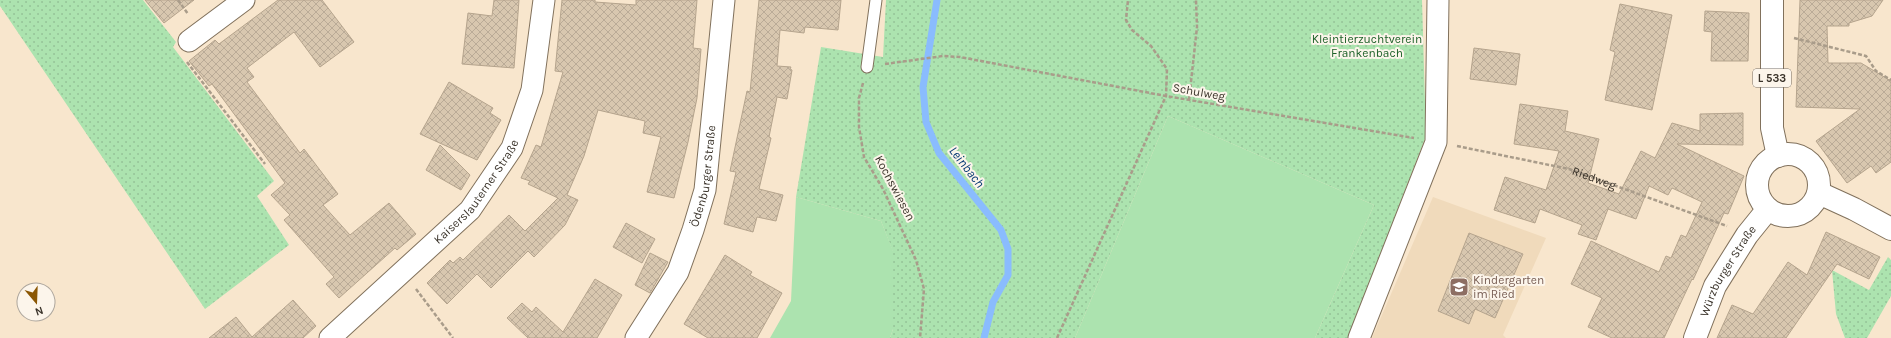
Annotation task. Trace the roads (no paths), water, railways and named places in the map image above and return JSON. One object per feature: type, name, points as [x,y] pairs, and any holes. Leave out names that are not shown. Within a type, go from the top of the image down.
[{"type":"main road","name":"L 533","points":[[1772,0],[1772,128],[1778,156]]},
{"type":"main road","points":[[1785,154],[1796,154],[1805,158],[1813,165],[1820,180],[1819,194],[1814,204],[1806,211],[1796,215],[1786,216],[1777,214],[1768,209],[1758,194],[1757,181],[1763,166],[1770,160],[1785,154]]},
{"type":"main road","points":[[1819,194],[1854,209],[1891,229]]},
{"type":"main road","name":"Würzburger Straße","points":[[1695,338],[1715,286],[1747,235],[1768,209]]},
{"type":"street","points":[[189,41],[244,0]]},
{"type":"street","name":"Kaiserslauterner Straße","points":[[330,338],[470,210],[512,148],[532,90],[544,0]]},
{"type":"street","name":"Ödenburger Straße","points":[[636,338],[678,272],[705,190],[724,0]]},
{"type":"street","points":[[1359,338],[1436,142],[1438,0]]},
{"type":"lane","points":[[867,67],[876,0]]},
{"type":"waterway","name":"Leinbach","points":[[937,0],[923,87],[926,122],[939,153],[1001,230],[1008,249],[1008,275],[993,302],[984,338]]},
{"type":"place","name":"Kindergarten im Ried","points":[[1459,287]]},
{"type":"park label","name":"Kleintierzuchtverein Frankenbach","points":[[1367,46]]}]
